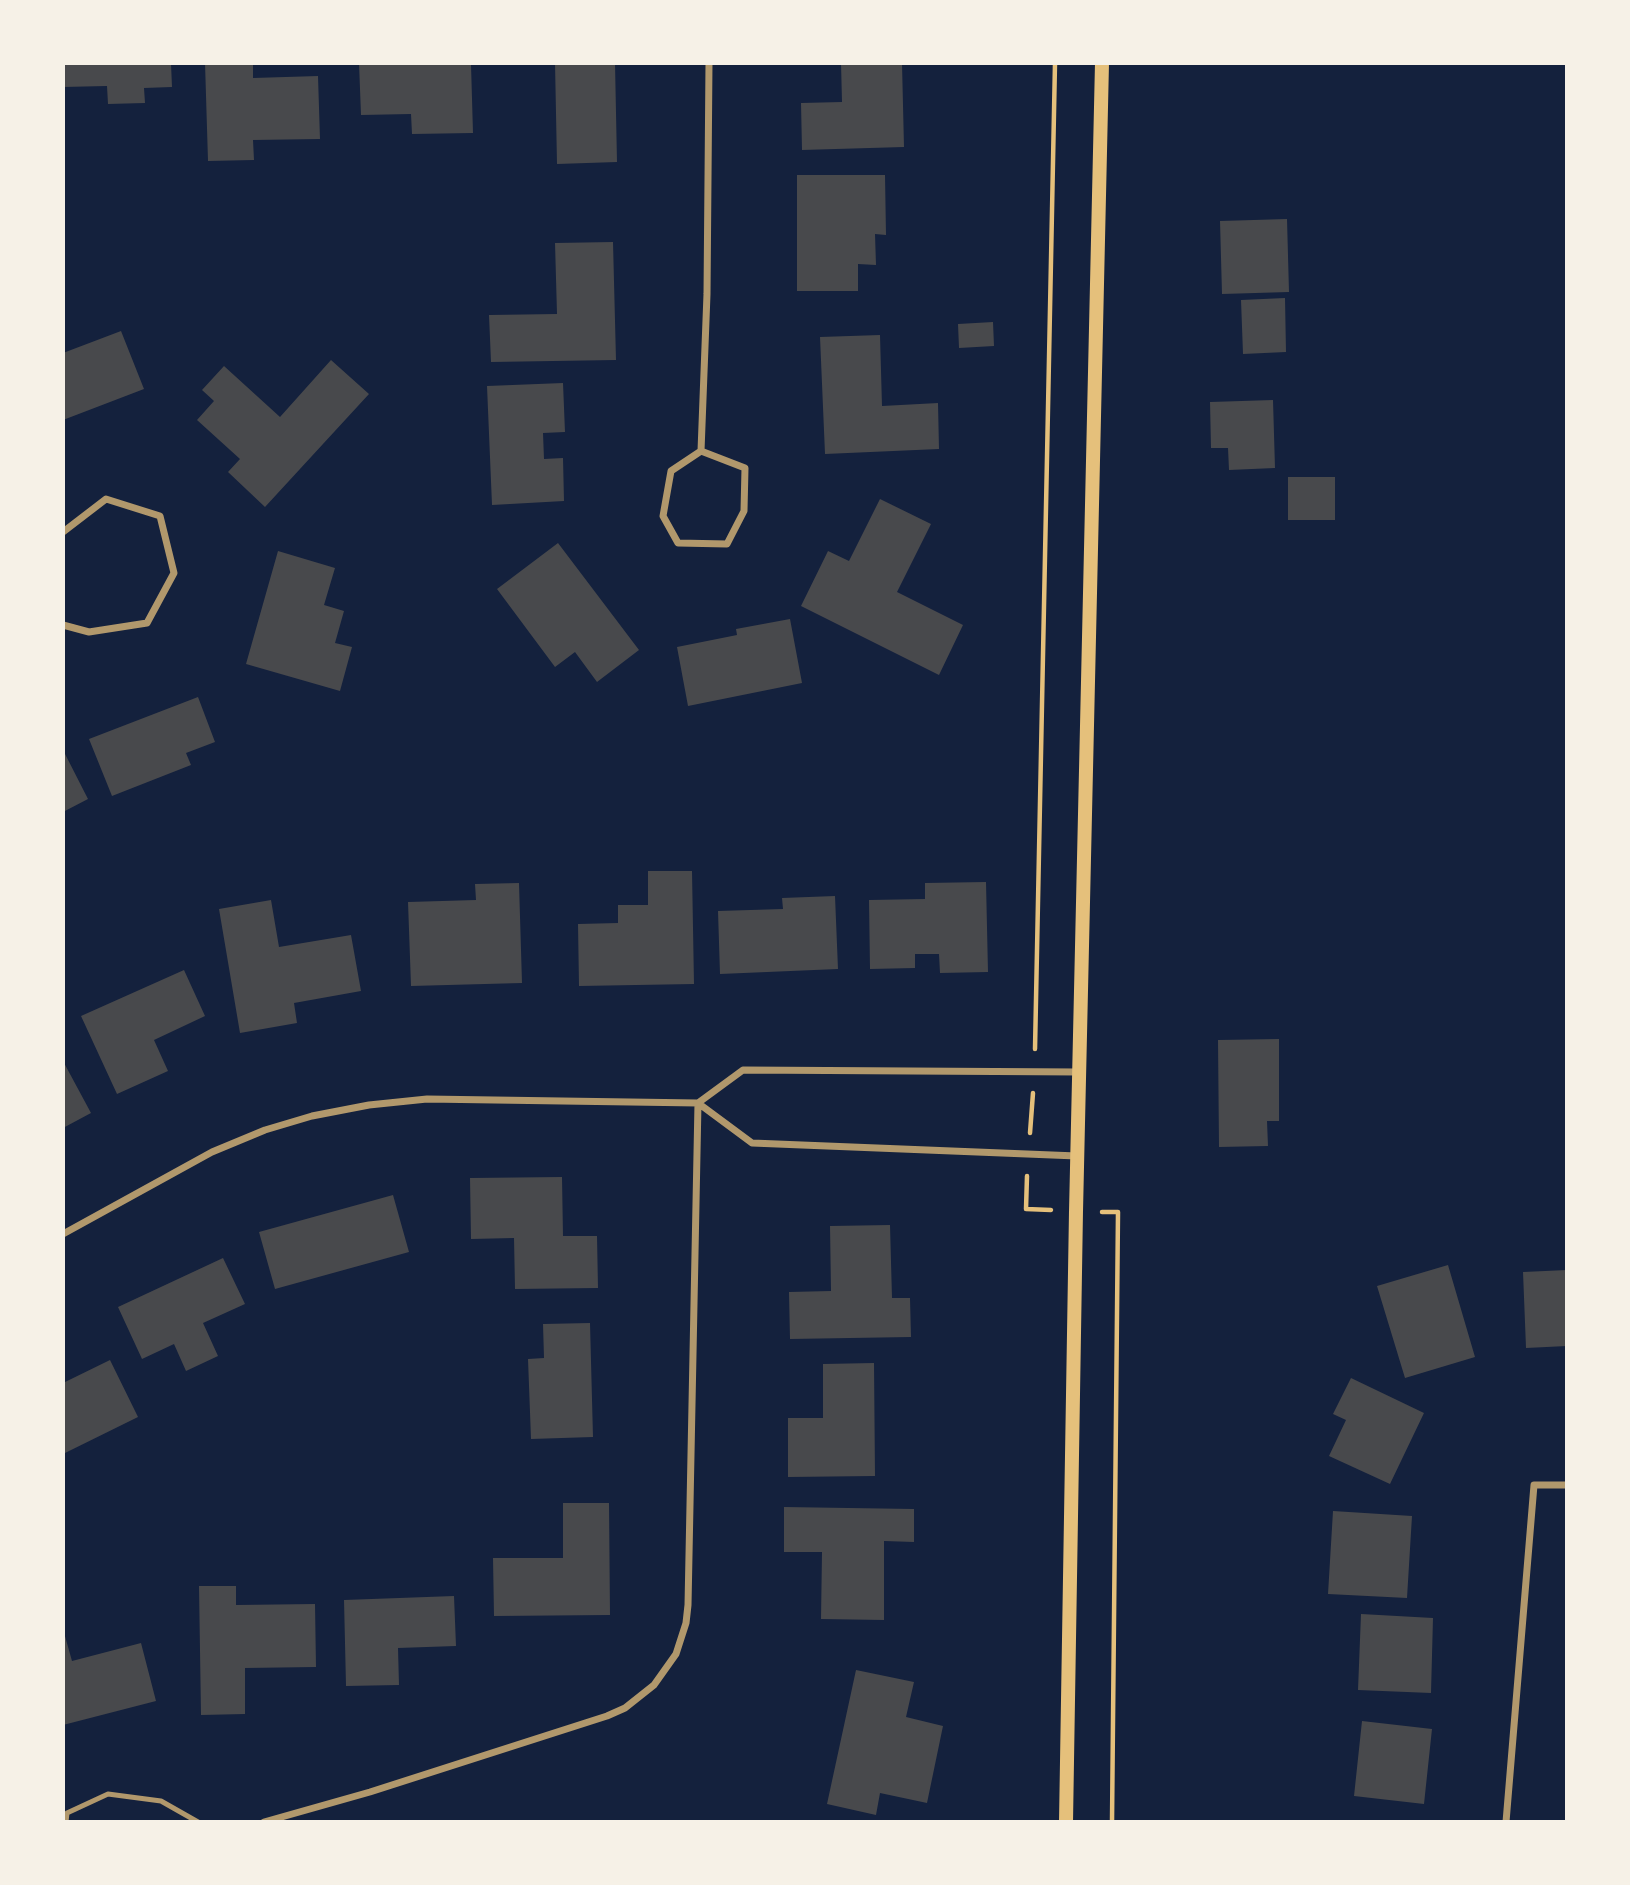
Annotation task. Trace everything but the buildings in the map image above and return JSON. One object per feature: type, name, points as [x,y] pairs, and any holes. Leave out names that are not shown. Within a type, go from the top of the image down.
[{"type":"main road","points":[[1066,1822],[1077,1156],[1102,63]]},
{"type":"street","points":[[701,451],[707,294],[709,63]]},
{"type":"street","points":[[701,451],[745,468],[744,511],[727,544],[678,543],[663,516],[671,471],[701,451]]},
{"type":"street","points":[[63,533],[106,499],[160,516],[174,573],[147,623],[89,632],[63,625]]},
{"type":"street","points":[[698,1103],[743,1070],[1079,1072]]},
{"type":"street","points":[[63,1234],[212,1152],[265,1130],[312,1116],[369,1105],[427,1099],[698,1103],[752,1143],[1077,1156]]},
{"type":"street","points":[[264,1822],[370,1792],[607,1716],[625,1708],[654,1685],[676,1654],[686,1623],[688,1605],[698,1103]]},
{"type":"street","points":[[1506,1822],[1534,1485],[1567,1485]]},
{"type":"lane","points":[[66,1822],[67,1813],[108,1794],[161,1801],[198,1822]]},
{"type":"path","points":[[1049,1210],[1026,1209],[1034,1072],[1055,63]]},
{"type":"path","points":[[1097,1211],[1118,1212],[1112,1822]]}]
